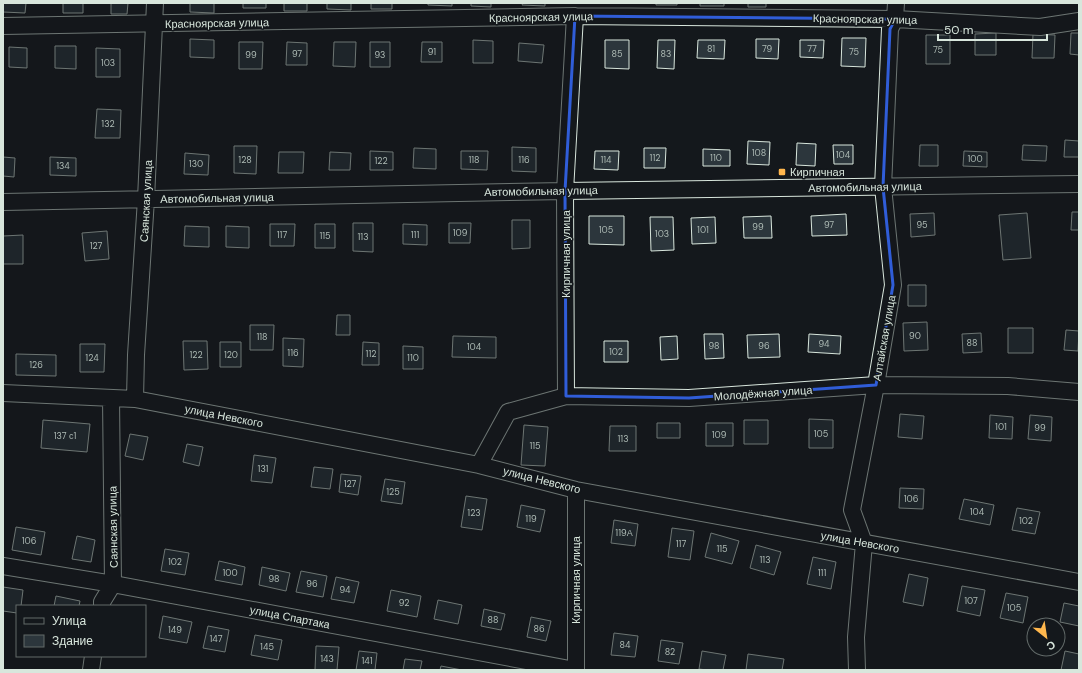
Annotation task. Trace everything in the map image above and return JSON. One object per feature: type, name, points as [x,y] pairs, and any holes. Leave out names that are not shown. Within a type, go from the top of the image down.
[{"type":"street","name":"Саянская улица","points":[[135,399],[136,355],[146,199],[155,3]]},
{"type":"street","name":"Алтайская улица","points":[[858,670],[856,637],[864,543],[852,510],[876,385],[893,285],[883,187],[890,29],[895,19],[896,3]]},
{"type":"street","name":"Красноярская улица","points":[[3,26],[575,16],[895,19],[1040,27],[1079,21]]},
{"type":"street","name":"Кирпичная улица","points":[[566,396],[565,191],[575,16]]},
{"type":"street","name":"Автомобильная улица","points":[[3,202],[565,191],[1079,184]]},
{"type":"street","name":"Молодёжная улица","points":[[479,465],[508,412],[566,396],[690,398],[876,385],[1008,386],[1079,392]]},
{"type":"street","name":"улица Невского","points":[[3,393],[135,399],[479,465],[576,490],[1079,582]]},
{"type":"street","name":"Саянская улица","points":[[102,605],[102,602],[113,584],[111,398]]},
{"type":"street","name":"Кирпичная улица","points":[[576,490],[576,670]]},
{"type":"street","name":"улица Спартака","points":[[3,566],[113,584],[576,670]]},
{"type":"street","points":[[91,670],[93,657]]},
{"type":"highlighted area","points":[[575,16],[895,19],[890,29],[883,187],[893,285],[876,385],[689,398],[566,396],[565,191]]},
{"type":"building","points":[[3,3],[26,3],[25,13],[3,12]]},
{"type":"building","points":[[63,3],[83,3],[83,13],[63,13]]},
{"type":"building","points":[[111,3],[128,3],[127,14],[111,14]]},
{"type":"building","points":[[190,3],[214,3],[214,13],[190,12]]},
{"type":"building","points":[[243,3],[266,3],[266,8],[243,8]]},
{"type":"building","points":[[284,3],[307,3],[307,11],[284,11]]},
{"type":"building","points":[[327,3],[351,3],[351,10],[327,9]]},
{"type":"building","points":[[371,3],[392,3],[392,9],[371,9]]},
{"type":"building","points":[[428,3],[452,3],[452,6],[428,5]]},
{"type":"building","points":[[471,3],[491,3],[491,7],[471,6]]},
{"type":"building","points":[[523,3],[545,3],[545,6],[522,5]]},
{"type":"building","points":[[656,3],[677,3],[677,5],[656,5]]},
{"type":"building","points":[[700,3],[724,3],[724,6],[700,6]]},
{"type":"building","points":[[748,3],[766,3],[766,7],[748,7]]},
{"type":"building","points":[[996,33],[996,55],[975,55],[975,34]]},
{"type":"building","points":[[1071,33],[1079,33],[1079,55],[1070,54]]},
{"type":"building","points":[[1033,34],[1055,35],[1054,58],[1032,58]]},
{"type":"building","points":[[926,35],[950,35],[950,64],[926,64]]},
{"type":"building","points":[[842,38],[866,38],[865,67],[841,66]]},
{"type":"building","points":[[190,39],[214,40],[214,58],[190,57]]},
{"type":"building","points":[[756,39],[779,39],[778,59],[756,58]]},
{"type":"building","points":[[473,40],[493,41],[493,63],[473,63]]},
{"type":"building","points":[[605,40],[629,40],[629,69],[605,68]]},
{"type":"building","points":[[658,40],[675,40],[674,69],[657,68]]},
{"type":"building","points":[[698,40],[725,40],[724,59],[697,58]]},
{"type":"building","points":[[800,40],[824,40],[823,58],[800,57]]},
{"type":"building","points":[[239,42],[263,42],[262,69],[239,69]]},
{"type":"building","points":[[287,42],[307,43],[307,65],[286,65]]},
{"type":"building","points":[[334,42],[356,42],[355,67],[333,66]]},
{"type":"building","points":[[370,42],[390,42],[390,67],[370,67]]},
{"type":"building","points":[[422,42],[442,42],[442,62],[421,62]]},
{"type":"building","points":[[519,43],[544,45],[542,63],[518,61]]},
{"type":"building","points":[[55,46],[76,46],[76,69],[55,68]]},
{"type":"building","points":[[9,47],[27,48],[27,68],[9,67]]},
{"type":"building","points":[[96,48],[120,49],[120,77],[96,77]]},
{"type":"building","points":[[97,109],[121,110],[120,138],[95,138]]},
{"type":"building","points":[[1065,140],[1079,141],[1079,157],[1064,157]]},
{"type":"building","points":[[748,141],[770,142],[769,165],[747,164]]},
{"type":"building","points":[[797,143],[816,144],[815,166],[796,165]]},
{"type":"building","points":[[833,145],[853,145],[853,164],[834,164]]},
{"type":"building","points":[[920,145],[938,145],[938,166],[919,166]]},
{"type":"building","points":[[1023,145],[1047,146],[1046,161],[1022,160]]},
{"type":"building","points":[[234,146],[257,146],[256,174],[234,173]]},
{"type":"building","points":[[512,147],[536,148],[536,172],[512,171]]},
{"type":"building","points":[[414,148],[436,149],[436,169],[413,168]]},
{"type":"building","points":[[644,148],[666,148],[665,168],[644,168]]},
{"type":"building","points":[[703,149],[730,150],[730,166],[703,166]]},
{"type":"building","points":[[370,151],[393,152],[393,170],[370,170]]},
{"type":"building","points":[[461,151],[488,151],[487,170],[461,169]]},
{"type":"building","points":[[595,151],[619,151],[618,170],[594,169]]},
{"type":"building","points":[[964,151],[987,152],[987,167],[963,166]]},
{"type":"building","points":[[279,152],[304,152],[303,173],[278,173]]},
{"type":"building","points":[[330,152],[351,153],[350,170],[329,170]]},
{"type":"building","points":[[185,153],[209,155],[208,175],[184,174]]},
{"type":"building","points":[[3,157],[15,158],[14,177],[3,176]]},
{"type":"building","points":[[50,157],[76,158],[76,176],[50,175]]},
{"type":"building","points":[[1072,212],[1079,212],[1079,230],[1071,230]]},
{"type":"building","points":[[934,213],[935,235],[911,237],[910,214]]},
{"type":"building","points":[[1027,213],[1031,258],[1003,260],[999,215]]},
{"type":"building","points":[[846,214],[847,235],[812,236],[811,216]]},
{"type":"building","points":[[589,216],[624,216],[624,245],[589,244]]},
{"type":"building","points":[[771,216],[772,238],[744,238],[743,217]]},
{"type":"building","points":[[650,217],[673,217],[674,250],[651,251]]},
{"type":"building","points":[[715,217],[716,243],[692,244],[691,218]]},
{"type":"building","points":[[512,220],[530,220],[530,248],[512,249]]},
{"type":"building","points":[[353,223],[373,223],[373,252],[353,251]]},
{"type":"building","points":[[449,223],[471,223],[470,243],[449,243]]},
{"type":"building","points":[[270,224],[295,224],[294,246],[270,246]]},
{"type":"building","points":[[315,224],[335,224],[335,248],[315,248]]},
{"type":"building","points":[[403,224],[427,225],[427,245],[403,244]]},
{"type":"building","points":[[185,226],[209,227],[209,247],[184,246]]},
{"type":"building","points":[[226,226],[249,227],[249,248],[226,247]]},
{"type":"building","points":[[107,231],[109,259],[85,261],[82,233]]},
{"type":"building","points":[[23,235],[23,264],[3,264],[3,236]]},
{"type":"building","points":[[908,285],[926,285],[926,306],[908,306]]},
{"type":"building","points":[[337,315],[350,315],[350,335],[336,335]]},
{"type":"building","points":[[927,322],[928,350],[904,351],[903,323]]},
{"type":"building","points":[[250,325],[274,325],[273,350],[250,350]]},
{"type":"building","points":[[1008,328],[1033,328],[1033,353],[1008,353]]},
{"type":"building","points":[[1066,330],[1079,331],[1078,351],[1064,350]]},
{"type":"building","points":[[981,333],[982,352],[963,353],[962,334]]},
{"type":"building","points":[[704,334],[723,334],[724,358],[705,359]]},
{"type":"building","points":[[779,334],[780,357],[748,358],[747,335]]},
{"type":"building","points":[[809,334],[841,336],[840,354],[808,352]]},
{"type":"building","points":[[453,336],[496,337],[496,358],[452,357]]},
{"type":"building","points":[[677,336],[678,359],[661,360],[660,337]]},
{"type":"building","points":[[283,338],[304,339],[303,367],[283,366]]},
{"type":"building","points":[[183,341],[207,341],[208,369],[184,370]]},
{"type":"building","points":[[604,341],[628,341],[628,362],[604,362]]},
{"type":"building","points":[[220,342],[241,342],[241,367],[220,367]]},
{"type":"building","points":[[363,342],[379,343],[379,365],[362,365]]},
{"type":"building","points":[[80,344],[105,344],[104,372],[80,372]]},
{"type":"building","points":[[403,346],[423,347],[423,369],[403,369]]},
{"type":"building","points":[[16,354],[56,355],[56,376],[16,375]]},
{"type":"building","points":[[900,414],[924,416],[922,439],[898,437]]},
{"type":"building","points":[[990,415],[1013,417],[1012,439],[989,438]]},
{"type":"building","points":[[1030,415],[1052,417],[1051,441],[1028,439]]},
{"type":"building","points":[[809,419],[833,420],[833,448],[809,448]]},
{"type":"building","points":[[43,420],[90,424],[87,452],[41,448]]},
{"type":"building","points":[[744,420],[768,420],[768,444],[744,444]]},
{"type":"building","points":[[657,423],[680,423],[680,438],[657,438]]},
{"type":"building","points":[[706,423],[733,423],[733,446],[706,446]]},
{"type":"building","points":[[524,425],[548,427],[545,466],[521,465]]},
{"type":"building","points":[[610,426],[636,426],[636,451],[609,451]]},
{"type":"building","points":[[130,434],[148,437],[143,460],[125,456]]},
{"type":"building","points":[[187,444],[203,447],[199,466],[183,462]]},
{"type":"building","points":[[254,455],[276,458],[272,483],[251,481]]},
{"type":"building","points":[[314,467],[333,469],[330,489],[311,487]]},
{"type":"building","points":[[341,474],[361,476],[358,495],[339,492]]},
{"type":"building","points":[[385,479],[405,482],[402,504],[381,501]]},
{"type":"building","points":[[900,488],[924,489],[923,509],[899,508]]},
{"type":"building","points":[[466,496],[487,499],[482,530],[461,527]]},
{"type":"building","points":[[964,499],[994,505],[990,525],[959,519]]},
{"type":"building","points":[[521,505],[545,510],[540,532],[517,527]]},
{"type":"building","points":[[1017,508],[1040,512],[1035,534],[1012,530]]},
{"type":"building","points":[[614,520],[638,524],[635,546],[611,543]]},
{"type":"building","points":[[16,527],[45,532],[41,555],[12,550]]},
{"type":"building","points":[[672,528],[694,531],[690,560],[668,557]]},
{"type":"building","points":[[711,533],[739,541],[732,564],[705,557]]},
{"type":"building","points":[[77,536],[95,540],[91,562],[72,559]]},
{"type":"building","points":[[756,545],[781,552],[774,575],[750,568]]},
{"type":"building","points":[[165,549],[189,553],[185,575],[161,571]]},
{"type":"building","points":[[813,557],[836,562],[831,589],[807,584]]},
{"type":"building","points":[[219,561],[245,567],[242,585],[215,580]]},
{"type":"building","points":[[262,567],[290,573],[286,591],[259,585]]},
{"type":"building","points":[[301,571],[327,576],[323,597],[296,592]]},
{"type":"building","points":[[909,574],[928,578],[923,606],[903,602]]},
{"type":"building","points":[[336,577],[359,582],[354,603],[331,599]]},
{"type":"building","points":[[962,586],[985,590],[980,616],[957,611]]},
{"type":"building","points":[[3,587],[23,590],[21,605],[16,605],[16,613],[3,611]]},
{"type":"building","points":[[391,590],[421,596],[417,617],[387,611]]},
{"type":"building","points":[[1006,593],[1028,597],[1023,623],[1000,618]]},
{"type":"building","points":[[56,596],[80,601],[79,605],[54,605]]},
{"type":"building","points":[[438,600],[462,605],[458,624],[434,619]]},
{"type":"building","points":[[1064,603],[1079,606],[1079,626],[1066,623],[1066,617],[1061,617]]},
{"type":"building","points":[[484,609],[505,614],[501,630],[481,626]]},
{"type":"building","points":[[163,616],[192,622],[187,643],[159,638]]},
{"type":"building","points":[[531,617],[551,621],[546,641],[527,637]]},
{"type":"building","points":[[208,626],[229,630],[225,652],[203,648]]},
{"type":"building","points":[[614,633],[638,636],[635,657],[611,655]]},
{"type":"building","points":[[255,635],[282,640],[278,660],[251,655]]},
{"type":"building","points":[[661,640],[683,643],[679,664],[658,661]]},
{"type":"building","points":[[316,646],[339,647],[337,670],[315,670]]},
{"type":"building","points":[[359,651],[377,653],[375,670],[356,670]]},
{"type":"building","points":[[702,651],[726,655],[723,670],[699,669]]},
{"type":"building","points":[[1066,651],[1079,654],[1079,670],[1061,670],[1064,657],[1066,657]]},
{"type":"building","points":[[748,654],[784,659],[782,670],[746,670]]},
{"type":"building","points":[[405,659],[422,661],[420,670],[403,670]]},
{"type":"building","points":[[441,666],[462,670],[440,670]]},
{"type":"place","name":"Кирпичная","points":[[782,172]]}]
